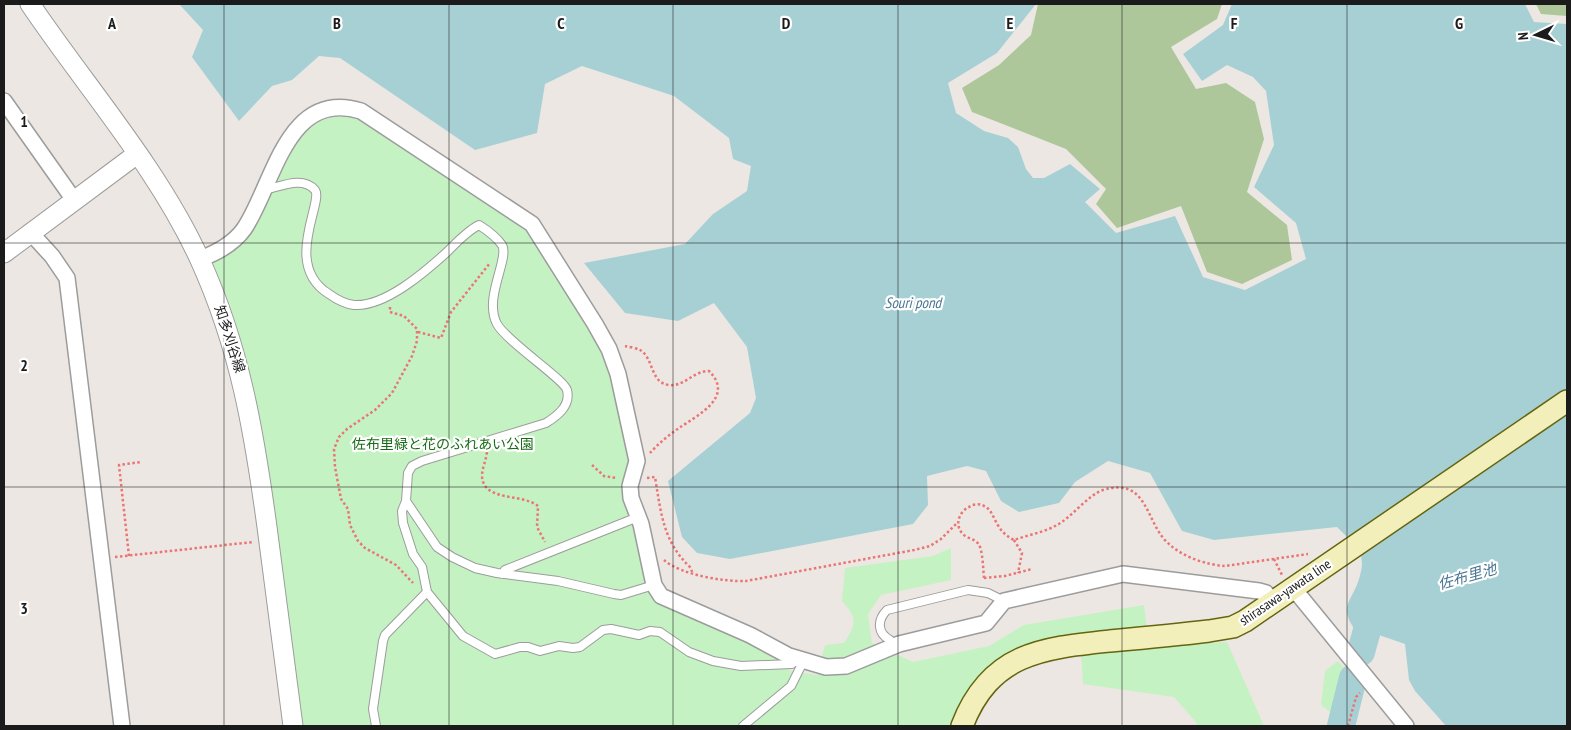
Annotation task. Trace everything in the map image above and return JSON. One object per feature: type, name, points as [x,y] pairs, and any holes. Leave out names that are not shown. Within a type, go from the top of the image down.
[{"type":"main road","name":"shirasawa-yawata line","points":[[962,726],[973,702],[984,687],[1018,658],[1036,651],[1064,645],[1210,631],[1233,627],[1294,589],[1342,554],[1567,401]]},
{"type":"street","name":"知多刈谷線","points":[[30,4],[167,197],[200,259],[226,322],[241,370],[256,443],[293,726]]},
{"type":"street","points":[[4,101],[74,200]]},
{"type":"street","points":[[200,259],[217,252],[242,230],[291,135],[313,115],[338,107],[361,111],[532,224],[606,344],[618,374],[637,462],[630,486],[654,585],[661,596],[800,659],[826,667],[846,666],[892,646],[986,623],[1004,601],[1123,574],[1258,591],[1266,593],[1273,603]]},
{"type":"street","points":[[4,253],[137,154]]},
{"type":"street","points":[[30,232],[52,256],[67,278],[122,726]]},
{"type":"street","points":[[1294,589],[1406,726]]},
{"type":"lane","points":[[263,187],[268,189],[295,183],[304,184],[317,193],[306,244],[307,260],[313,279],[321,289],[338,299],[353,304],[373,303],[394,292],[434,263],[479,225],[503,246],[504,256],[494,288],[493,305],[497,324],[523,350],[562,382],[567,390],[566,404],[559,414],[546,423],[422,461],[412,466],[408,473],[406,501],[402,511],[403,523],[413,554],[422,567],[425,594],[462,636],[496,654],[520,646],[528,646],[540,651],[559,646],[580,647],[603,630],[611,629],[639,635],[650,631],[660,632],[689,652],[713,661],[741,666],[780,666],[792,664],[800,659]]},
{"type":"lane","points":[[406,501],[437,547],[475,568],[502,574],[558,581],[621,595],[654,585]]},
{"type":"lane","points":[[502,574],[505,570],[638,517]]},
{"type":"lane","points":[[892,646],[890,640],[883,636],[880,630],[882,615],[887,610],[968,590],[988,593],[1004,601]]},
{"type":"lane","points":[[376,726],[373,709],[385,635],[425,594]]},
{"type":"lane","points":[[743,726],[791,686],[800,659]]},
{"type":"path","points":[[394,292],[390,312],[411,321],[418,332],[442,338],[451,312],[495,256]]},
{"type":"path","points":[[418,332],[412,356],[392,393],[339,437],[334,449],[334,458],[341,499],[348,509],[350,526],[358,541],[365,548],[396,565],[425,594]]},
{"type":"path","points":[[606,344],[616,343],[640,350],[647,357],[655,376],[670,386],[681,383],[699,371],[709,371],[718,387],[717,395],[708,408],[664,440],[645,460],[637,462]]},
{"type":"path","points":[[486,442],[486,460],[482,479],[486,487],[496,495],[520,497],[538,506],[537,527],[550,552]]},
{"type":"path","points":[[128,556],[119,465],[141,462]]},
{"type":"path","points":[[1014,540],[1057,525],[1101,490],[1115,488],[1132,491],[1144,501],[1157,528],[1168,544],[1183,554],[1214,565],[1225,566],[1325,553],[1342,554]]},
{"type":"path","points":[[660,556],[666,563],[715,580],[728,582],[746,581],[930,546],[941,539],[958,522],[961,513],[966,508],[974,504],[984,506],[990,512],[1000,531],[1014,540],[1022,553],[1018,573]]},
{"type":"path","points":[[958,522],[962,534],[976,542],[980,547],[984,578]]},
{"type":"path","points":[[101,559],[269,540]]},
{"type":"path","points":[[1348,726],[1356,697],[1371,684]]},
{"type":"green space","points":[[1038,4],[1222,4],[1217,19],[1171,47],[1196,89],[1226,83],[1255,102],[1264,139],[1247,192],[1287,225],[1292,260],[1242,284],[1207,272],[1181,206],[1117,228],[1096,204],[1106,189],[1066,149],[972,112],[962,88],[999,65],[1031,35]]},
{"type":"green space","points":[[1536,4],[1567,4],[1567,16],[1541,14]]},
{"type":"green space","name":"佐布里緑と花のふれあい公園","points":[[351,108],[532,224],[595,324],[637,461],[630,486],[623,490],[646,580],[658,602],[749,643],[779,659],[790,671],[817,675],[825,645],[844,643],[853,626],[854,622],[851,612],[842,601],[845,568],[933,556],[951,548],[951,580],[881,595],[868,614],[872,643],[913,662],[989,646],[1024,625],[1144,605],[1149,646],[1227,642],[1264,726],[1197,726],[1196,722],[1174,697],[1083,684],[1080,635],[1041,640],[1028,644],[993,662],[984,672],[953,726],[293,726],[256,443],[200,259],[242,230],[258,199],[313,115]]},
{"type":"green space","points":[[1338,661],[1358,685],[1345,726],[1337,726],[1338,718],[1321,705],[1325,671]]},
{"type":"water","name":"Souri pond","points":[[179,4],[1036,4],[997,53],[948,83],[956,113],[984,131],[1008,138],[1018,147],[1026,169],[1033,178],[1044,178],[1070,164],[1100,189],[1085,202],[1116,233],[1175,216],[1203,277],[1245,290],[1306,259],[1296,223],[1254,187],[1274,145],[1266,91],[1253,77],[1227,65],[1202,81],[1183,54],[1223,25],[1232,4],[1525,4],[1534,22],[1567,24],[1567,726],[1446,726],[1415,691],[1409,680],[1405,644],[1376,634],[1360,636],[1352,625],[1347,610],[1362,569],[1361,551],[1337,527],[1214,540],[1182,531],[1150,473],[1108,461],[1075,482],[1059,503],[1019,512],[1001,501],[986,471],[967,466],[927,476],[928,505],[913,524],[730,559],[697,553],[682,537],[668,481],[750,413],[756,398],[747,347],[714,303],[678,321],[625,313],[584,263],[685,244],[713,214],[747,191],[751,166],[733,159],[729,138],[674,96],[582,66],[545,84],[537,133],[475,150],[340,58],[319,56],[292,80],[272,86],[239,121],[192,57],[203,30]]},
{"type":"waterway","points":[[1361,652],[1372,612],[1384,605]]},
{"type":"waterway","points":[[1341,726],[1353,678]]},
{"type":"water label","name":"佐布里池","points":[[1467,576]]}]
